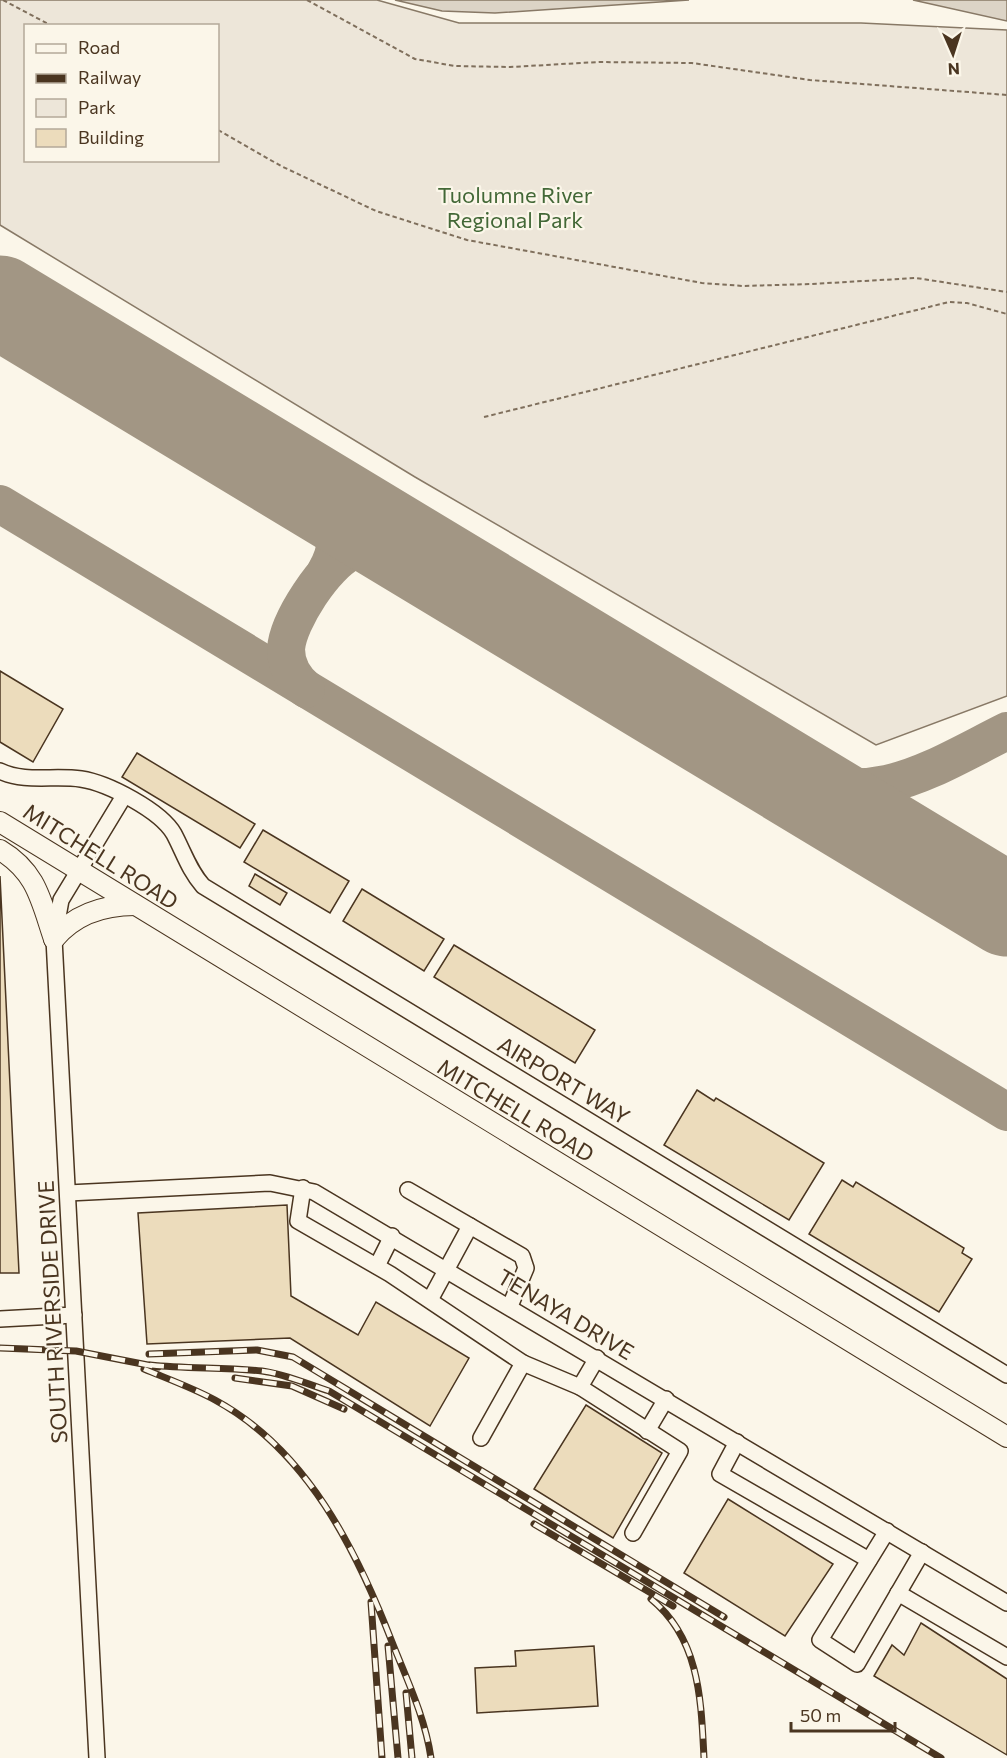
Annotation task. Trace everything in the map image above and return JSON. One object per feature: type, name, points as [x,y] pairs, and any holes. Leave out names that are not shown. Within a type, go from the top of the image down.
[{"type":"main road","name":"MITCHELL ROAD","points":[[0,822],[1007,1437]]},
{"type":"main road","points":[[0,850],[16,860],[28,873],[54,939],[83,915],[108,908],[135,905]]},
{"type":"street","name":"AIRPORT WAY","points":[[0,771],[14,777],[82,779],[112,789],[163,819],[174,833],[190,871],[203,886],[1007,1375]]},
{"type":"street","points":[[79,870],[124,796]]},
{"type":"street","name":"SOUTH RIVERSIDE DRIVE","points":[[79,870],[59,904],[54,939],[97,1758]]},
{"type":"street","name":"TENAYA DRIVE","points":[[68,1194],[270,1183],[303,1188],[332,1200],[1007,1603]]},
{"type":"street","points":[[303,1188],[298,1221],[377,1266],[523,1363],[580,1387],[680,1451],[633,1533]]},
{"type":"street","points":[[408,1190],[522,1256],[526,1268],[510,1306]]},
{"type":"street","points":[[430,1300],[445,1268],[470,1226]]},
{"type":"street","points":[[377,1266],[392,1236]]},
{"type":"street","points":[[0,1319],[74,1315]]},
{"type":"street","points":[[580,1387],[597,1358]]},
{"type":"street","points":[[481,1438],[523,1363]]},
{"type":"street","points":[[647,1431],[666,1399]]},
{"type":"street","points":[[737,1442],[720,1474],[869,1560]]},
{"type":"street","points":[[887,1531],[820,1640],[857,1664],[922,1552]]},
{"type":"street","points":[[898,1593],[1007,1657]]},
{"type":"path","points":[[3,0],[48,24]]},
{"type":"path","points":[[307,0],[415,59],[455,66],[510,67],[599,62],[692,63],[810,80],[1007,94]]},
{"type":"path","points":[[219,131],[281,166],[376,211],[467,240],[702,283],[800,285],[916,278],[1007,291]]},
{"type":"path","points":[[484,417],[949,302],[967,303],[1007,314]]},
{"type":"green space","name":"Tuolumne River Regional Park","points":[[0,0],[377,0],[459,23],[861,23],[1007,30],[1007,696],[876,745],[415,477],[0,225]]},
{"type":"shaded area","points":[[395,0],[689,0],[495,13],[442,11]]},
{"type":"shaded area","points":[[913,0],[1007,0],[1007,21]]},
{"type":"building","points":[[0,671],[63,709],[33,762],[0,742]]},
{"type":"building","points":[[137,753],[255,824],[240,848],[122,777]]},
{"type":"building","points":[[263,830],[349,881],[330,913],[244,862]]},
{"type":"building","points":[[255,874],[287,893],[280,905],[249,886]]},
{"type":"building","points":[[0,876],[19,1273],[0,1273]]},
{"type":"building","points":[[362,889],[444,939],[424,971],[343,921]]},
{"type":"building","points":[[454,945],[595,1030],[575,1063],[434,977]]},
{"type":"building","points":[[697,1090],[714,1101],[716,1098],[824,1163],[789,1220],[664,1145]]},
{"type":"building","points":[[842,1180],[853,1187],[856,1182],[964,1248],[962,1253],[972,1259],[939,1312],[809,1234]]},
{"type":"building","points":[[287,1205],[291,1296],[358,1335],[376,1302],[469,1358],[430,1426],[290,1338],[147,1344],[138,1213]]},
{"type":"building","points":[[586,1405],[662,1453],[613,1538],[534,1489]]},
{"type":"building","points":[[728,1499],[833,1564],[785,1636],[684,1573]]},
{"type":"building","points":[[921,1623],[1007,1679],[1007,1755],[874,1676],[892,1645],[904,1655]]},
{"type":"building","points":[[594,1646],[598,1706],[477,1713],[475,1668],[516,1666],[515,1651]]},
{"type":"taxiway","points":[[314,491],[329,509],[336,530],[334,551],[325,573]]},
{"type":"taxiway","points":[[0,504],[1007,1112]]},
{"type":"taxiway","points":[[306,689],[298,681],[287,661],[288,637],[310,594],[330,568],[351,552],[367,547],[383,546],[414,552]]},
{"type":"taxiway","points":[[783,774],[816,784],[846,787],[874,786],[900,781],[925,772],[1007,731]]},
{"type":"runway","points":[[0,302],[1007,910]]},
{"type":"railway","points":[[0,1348],[76,1351],[158,1367]]},
{"type":"railway","points":[[149,1354],[257,1350],[293,1357],[724,1617]]},
{"type":"railway","points":[[150,1365],[271,1372],[329,1391],[941,1758]]},
{"type":"railway","points":[[144,1369],[207,1396],[248,1421],[302,1474],[344,1538],[378,1607],[415,1699],[431,1758]]},
{"type":"railway","points":[[235,1378],[292,1386],[344,1409]]},
{"type":"railway","points":[[534,1524],[673,1606]]},
{"type":"railway","points":[[651,1599],[680,1633],[689,1652],[699,1693],[704,1758]]},
{"type":"railway","points":[[371,1602],[382,1758]]},
{"type":"railway","points":[[388,1646],[398,1758]]},
{"type":"railway","points":[[406,1693],[412,1758]]}]
